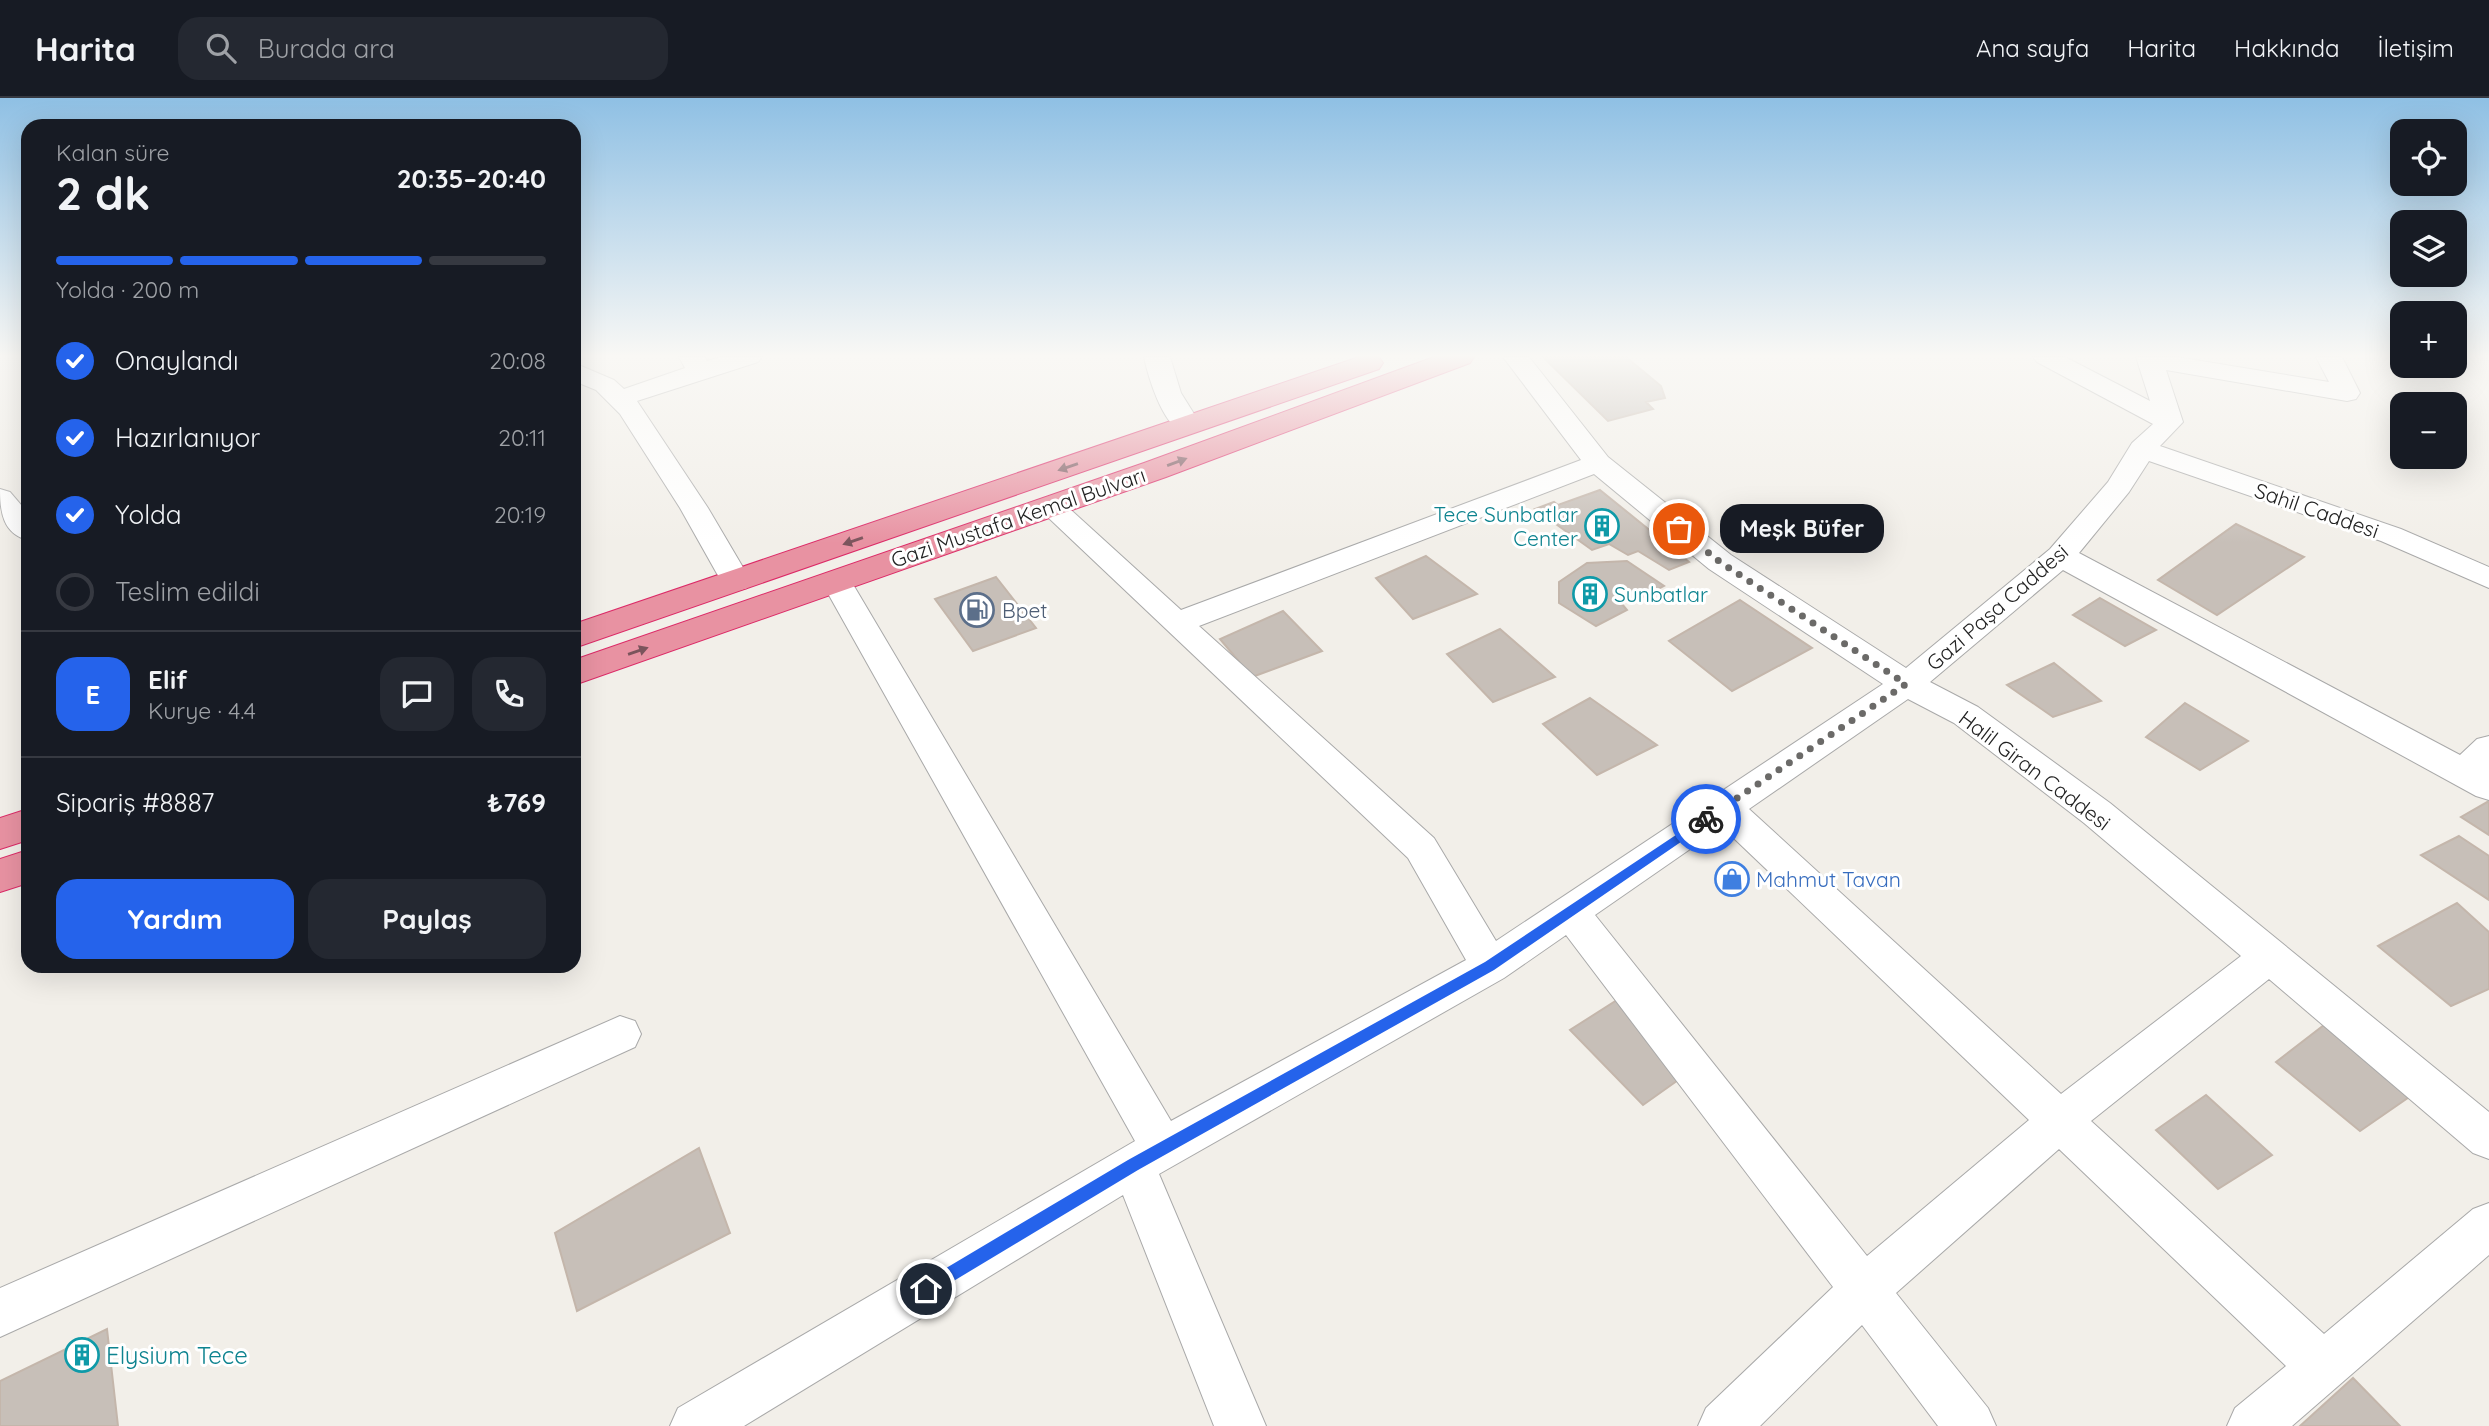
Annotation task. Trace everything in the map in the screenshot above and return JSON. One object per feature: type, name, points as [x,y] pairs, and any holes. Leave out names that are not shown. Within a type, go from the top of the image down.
[{"type":"highway","name":"Gazi Mustafa Kemal Bulvarı","points":[[581,634],[1206,419]]},
{"type":"highway","name":"Gazi Mustafa Kemal Bulvarı","points":[[581,671],[1289,419]]},
{"type":"highway","points":[[0,834],[21,826]]},
{"type":"highway","points":[[0,876],[21,868]]},
{"type":"street","points":[[636,419],[687,497],[736,581]]},
{"type":"street","points":[[1183,419],[1188,425]]},
{"type":"street","name":"Halil Giran Caddesi","points":[[1564,419],[1598,463],[1720,562],[1906,684],[1966,715],[2010,748],[2096,813],[2489,1139]]},
{"type":"street","points":[[2164,419],[2170,422]]},
{"type":"street","name":"Gazi Paşa Caddesi","points":[[696,1426],[1148,1157],[1490,966],[1906,684],[2061,556],[2119,486],[2142,449],[2170,422]]},
{"type":"street","name":"Sahil Caddesi","points":[[2142,449],[2391,535],[2489,578]]},
{"type":"street","points":[[1176,623],[1598,463]]},
{"type":"street","points":[[0,498],[21,523]]},
{"type":"street","points":[[1050,506],[1421,848],[1490,966]]},
{"type":"street","points":[[2061,556],[2477,780],[2489,748]]},
{"type":"street","points":[[836,581],[1148,1157],[1241,1426]]},
{"type":"street","points":[[1724,807],[2323,1367]]},
{"type":"street","points":[[1570,911],[1970,1426]]},
{"type":"street","points":[[1724,1426],[1864,1290],[2059,1121],[2269,956]]},
{"type":"street","points":[[0,1313],[620,1034]]},
{"type":"street","points":[[2253,1426],[2489,1225]]},
{"type":"building","name":"Tece Sunbatlar Center","points":[[1600,490],[1689,562],[1669,570],[1638,551],[1628,555],[1609,544],[1592,550],[1535,509],[1554,502],[1558,505]]},
{"type":"building","points":[[2236,524],[2304,557],[2217,615],[2158,580]]},
{"type":"building","points":[[1426,556],[1477,594],[1413,619],[1376,578]]},
{"type":"building","name":"Sunbatlar","points":[[1627,561],[1664,586],[1635,601],[1625,591],[1616,597],[1627,610],[1596,626],[1559,603],[1559,582],[1587,563]]},
{"type":"building","points":[[996,577],[1036,628],[973,651],[935,599]]},
{"type":"building","points":[[2100,598],[2156,630],[2125,646],[2073,615]]},
{"type":"building","points":[[1740,600],[1812,648],[1732,691],[1669,641]]},
{"type":"building","points":[[1283,611],[1322,651],[1252,677],[1220,639]]},
{"type":"building","points":[[1500,629],[1555,677],[1493,702],[1447,654]]},
{"type":"building","points":[[2054,663],[2101,701],[2053,717],[2007,685]]},
{"type":"building","points":[[1590,698],[1657,745],[1597,775],[1543,724]]},
{"type":"building","points":[[2185,703],[2248,741],[2200,770],[2146,737]]},
{"type":"building","points":[[2489,801],[2489,835],[2461,817]]},
{"type":"building","points":[[2459,836],[2489,856],[2489,900],[2421,855]]},
{"type":"building","points":[[2457,903],[2489,932],[2489,989],[2451,1006],[2378,946]]},
{"type":"building","points":[[1617,1000],[1691,1071],[1643,1105],[1570,1030]]},
{"type":"building","points":[[2324,1025],[2415,1093],[2360,1131],[2276,1062]]},
{"type":"building","points":[[2206,1095],[2272,1155],[2218,1189],[2156,1130]]},
{"type":"building","points":[[699,1148],[730,1233],[577,1311],[555,1233]]},
{"type":"building","name":"Elysium Tece","points":[[107,1329],[118,1426],[0,1426],[0,1381]]},
{"type":"building","points":[[2353,1378],[2400,1426],[2300,1426]]},
{"type":"way so far","points":[[1679,529],[1720,562],[1906,684],[1706,819]]},
{"type":"place","name":"Tece Sunbatlar Center","points":[[1602,526]]},
{"type":"place","name":"Meşk Büfer","points":[[1679,529]]},
{"type":"place","name":"Sunbatlar","points":[[1590,594]]},
{"type":"place","name":"Bpet","points":[[977,610]]},
{"type":"place","name":"Mahmut Tavan","points":[[1732,879]]},
{"type":"place","name":"Elysium Tece","points":[[82,1355]]},
{"type":"route","points":[[926,1289],[1133,1165],[1490,966],[1706,819]]}]
